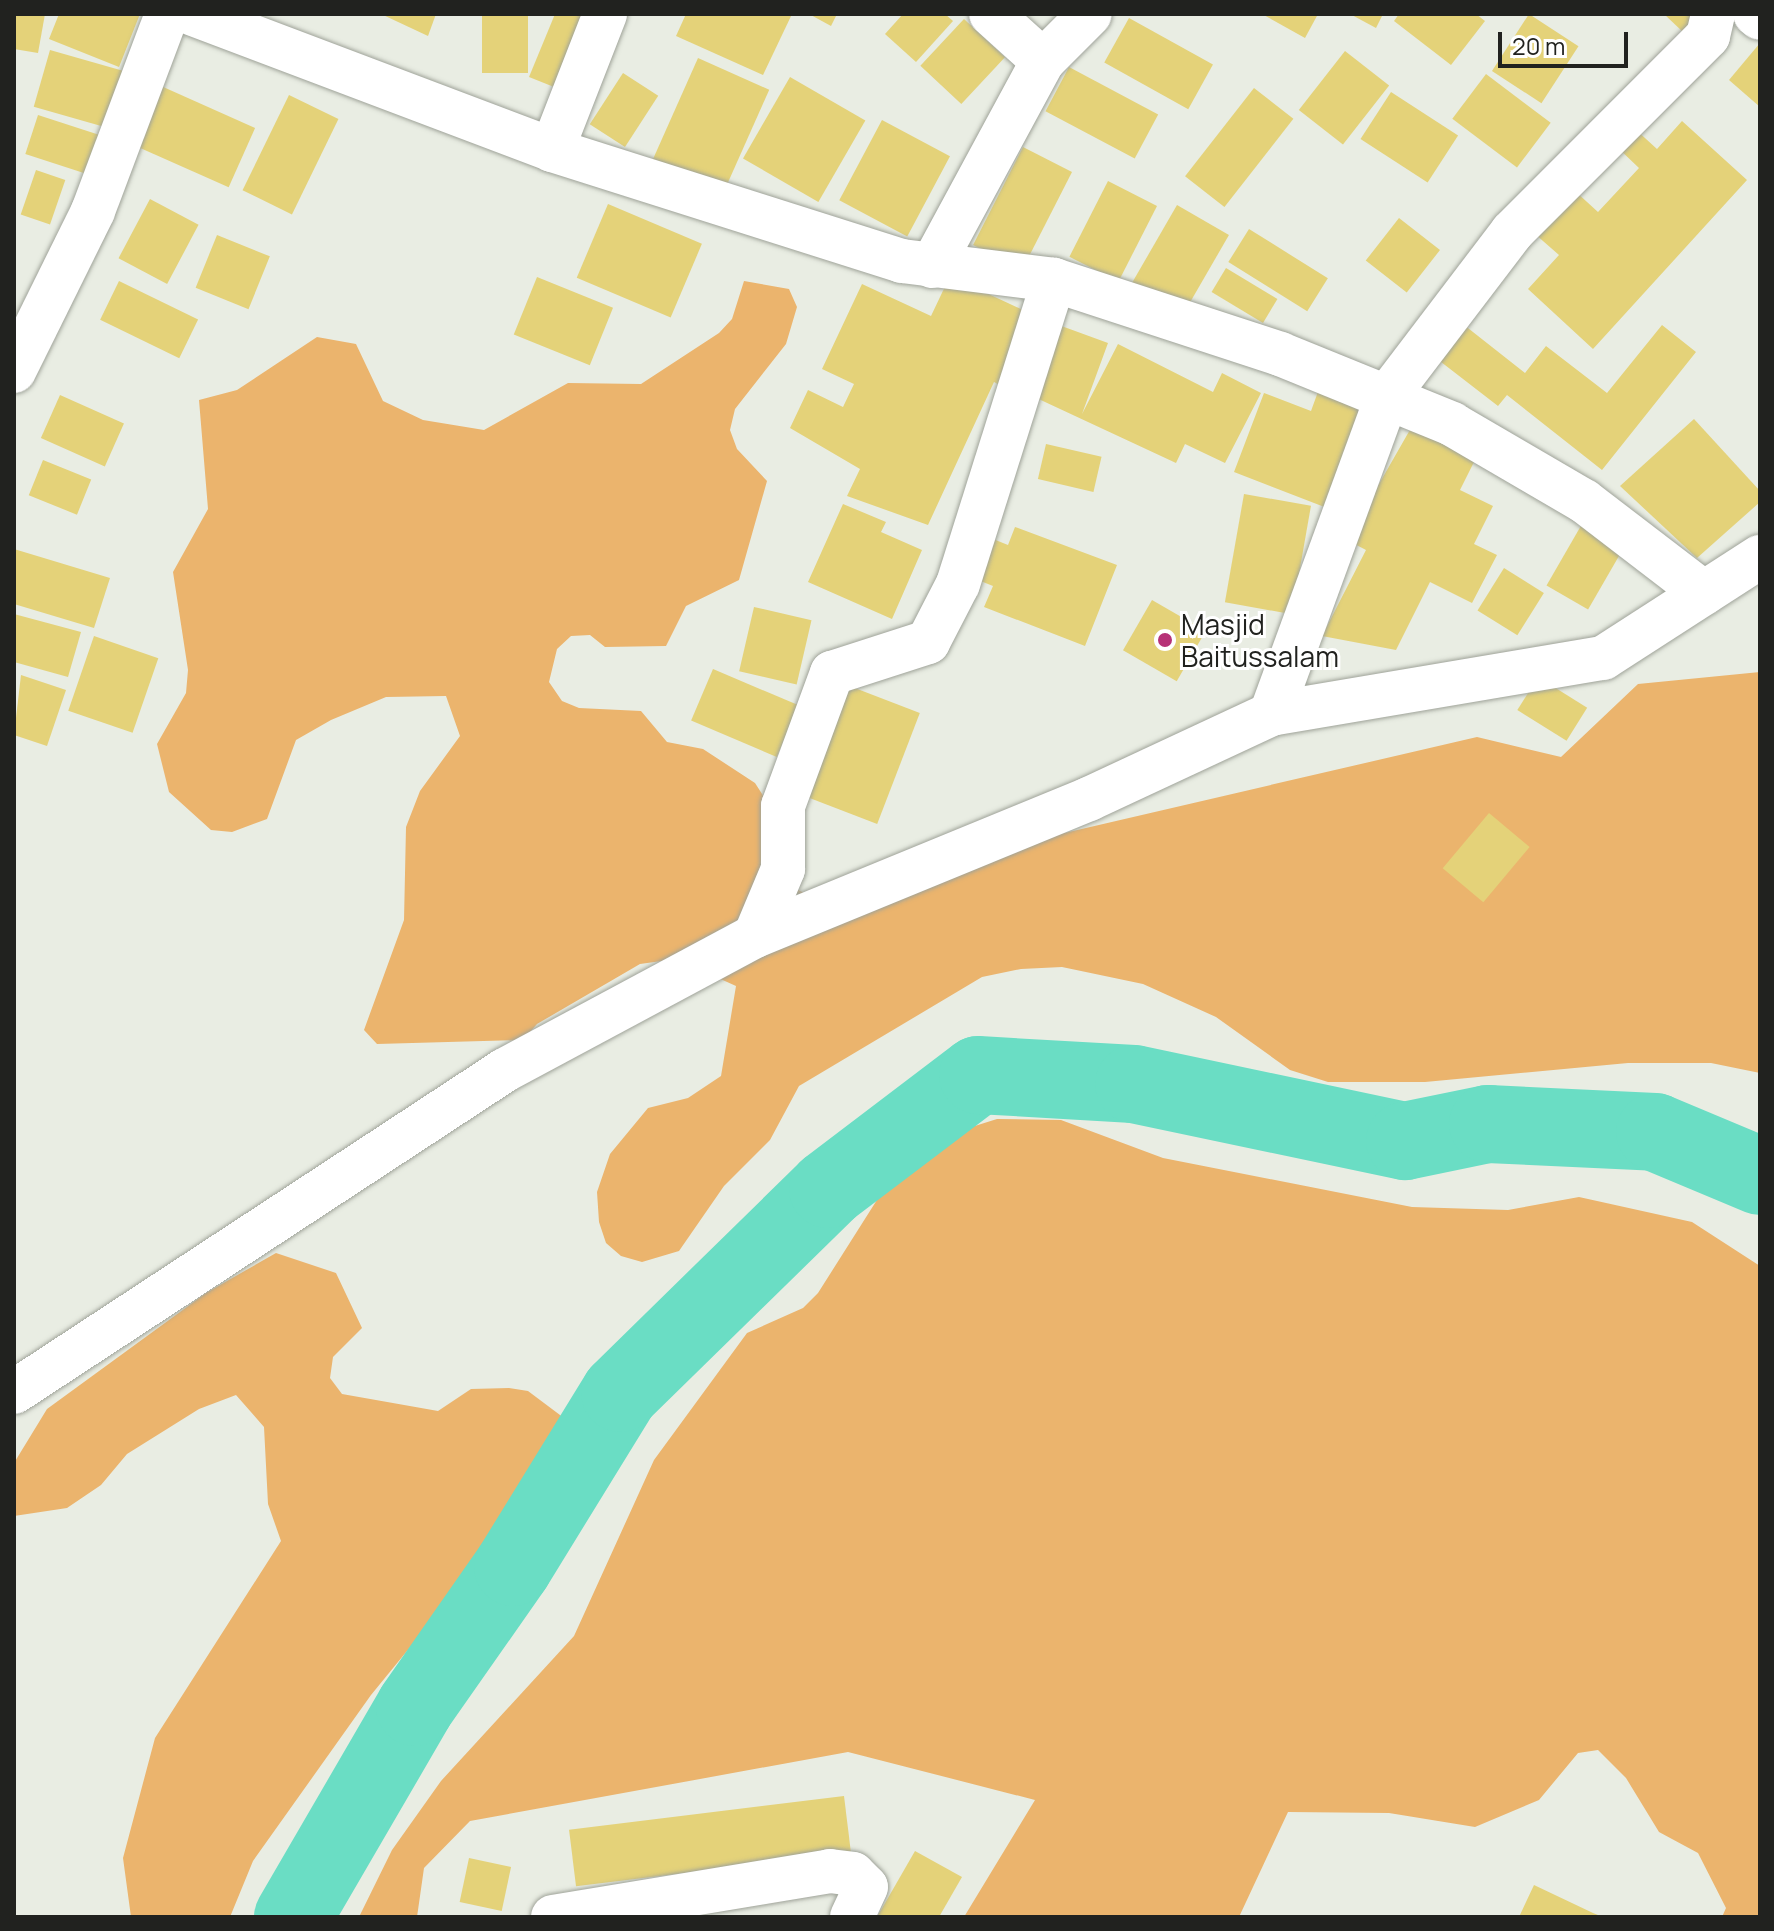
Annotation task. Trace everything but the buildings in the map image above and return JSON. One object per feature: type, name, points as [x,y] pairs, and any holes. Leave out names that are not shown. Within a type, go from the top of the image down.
[{"type":"street","points":[[14,371],[93,211],[167,14]]},
{"type":"street","points":[[193,14],[552,150],[932,266],[1054,280],[1388,395],[1584,501],[1704,593]]},
{"type":"street","points":[[552,150],[605,14]]},
{"type":"street","points":[[991,14],[1043,61]]},
{"type":"street","points":[[932,266],[1043,61],[1090,14]]},
{"type":"street","points":[[1271,714],[1388,395],[1512,232],[1708,36],[1713,14]]},
{"type":"street","points":[[1755,14],[1760,18]]},
{"type":"street","points":[[755,936],[783,869],[783,806],[832,673],[928,642],[958,584],[1054,280]]},
{"type":"street","points":[[14,1392],[505,1070],[755,936],[1089,799],[1271,714],[1603,658],[1760,557]]},
{"type":"street","points":[[553,1917],[830,1871],[853,1874],[866,1887],[852,1917]]},
{"type":"shaded area","points":[[744,281],[789,289],[797,307],[786,344],[735,409],[730,430],[737,449],[767,481],[739,580],[686,606],[666,646],[605,647],[590,635],[571,636],[557,649],[549,682],[562,701],[579,708],[641,711],[667,742],[703,749],[755,783],[766,800],[760,872],[855,917],[978,853],[1477,737],[1561,757],[1638,684],[1760,672],[1760,1073],[1711,1063],[1628,1063],[1425,1082],[1328,1082],[1290,1070],[1216,1017],[1143,984],[1062,967],[1021,969],[982,977],[799,1086],[770,1140],[724,1186],[679,1251],[642,1262],[621,1256],[606,1243],[599,1222],[597,1192],[610,1154],[648,1108],[688,1098],[721,1076],[736,986],[676,959],[640,964],[537,1024],[523,1040],[377,1044],[364,1030],[404,920],[406,827],[420,791],[460,736],[446,696],[386,697],[331,720],[296,740],[267,819],[232,832],[211,830],[169,792],[157,744],[186,693],[188,670],[173,572],[208,509],[199,400],[237,390],[317,337],[356,344],[383,401],[423,420],[484,430],[568,383],[641,384],[719,333],[732,319]]},
{"type":"shaded area","points":[[997,1119],[1061,1120],[1163,1158],[1412,1207],[1508,1210],[1579,1197],[1692,1222],[1760,1266],[1760,1917],[1722,1917],[1726,1908],[1698,1853],[1659,1832],[1626,1778],[1598,1750],[1578,1753],[1539,1800],[1475,1827],[1389,1813],[1288,1812],[1239,1917],[964,1917],[1035,1800],[848,1752],[470,1821],[424,1868],[417,1917],[359,1917],[392,1850],[441,1781],[574,1636],[654,1460],[747,1333],[803,1308],[818,1293],[882,1192],[940,1137]]},
{"type":"shaded area","points":[[276,1253],[336,1273],[362,1328],[333,1357],[330,1378],[342,1394],[438,1411],[471,1389],[509,1388],[528,1391],[568,1421],[483,1571],[438,1613],[371,1695],[253,1861],[230,1917],[131,1917],[123,1858],[155,1738],[281,1541],[268,1504],[264,1427],[236,1395],[199,1409],[127,1454],[101,1485],[67,1508],[14,1516],[14,1463],[47,1409],[206,1293]]},
{"type":"waterway","points":[[293,1917],[415,1707],[513,1567],[620,1393],[828,1189],[978,1075],[1134,1084],[1405,1141],[1488,1124],[1655,1132],[1760,1176]]},
{"type":"place","name":"Masjid Baitussalam","points":[[1165,640]]}]
